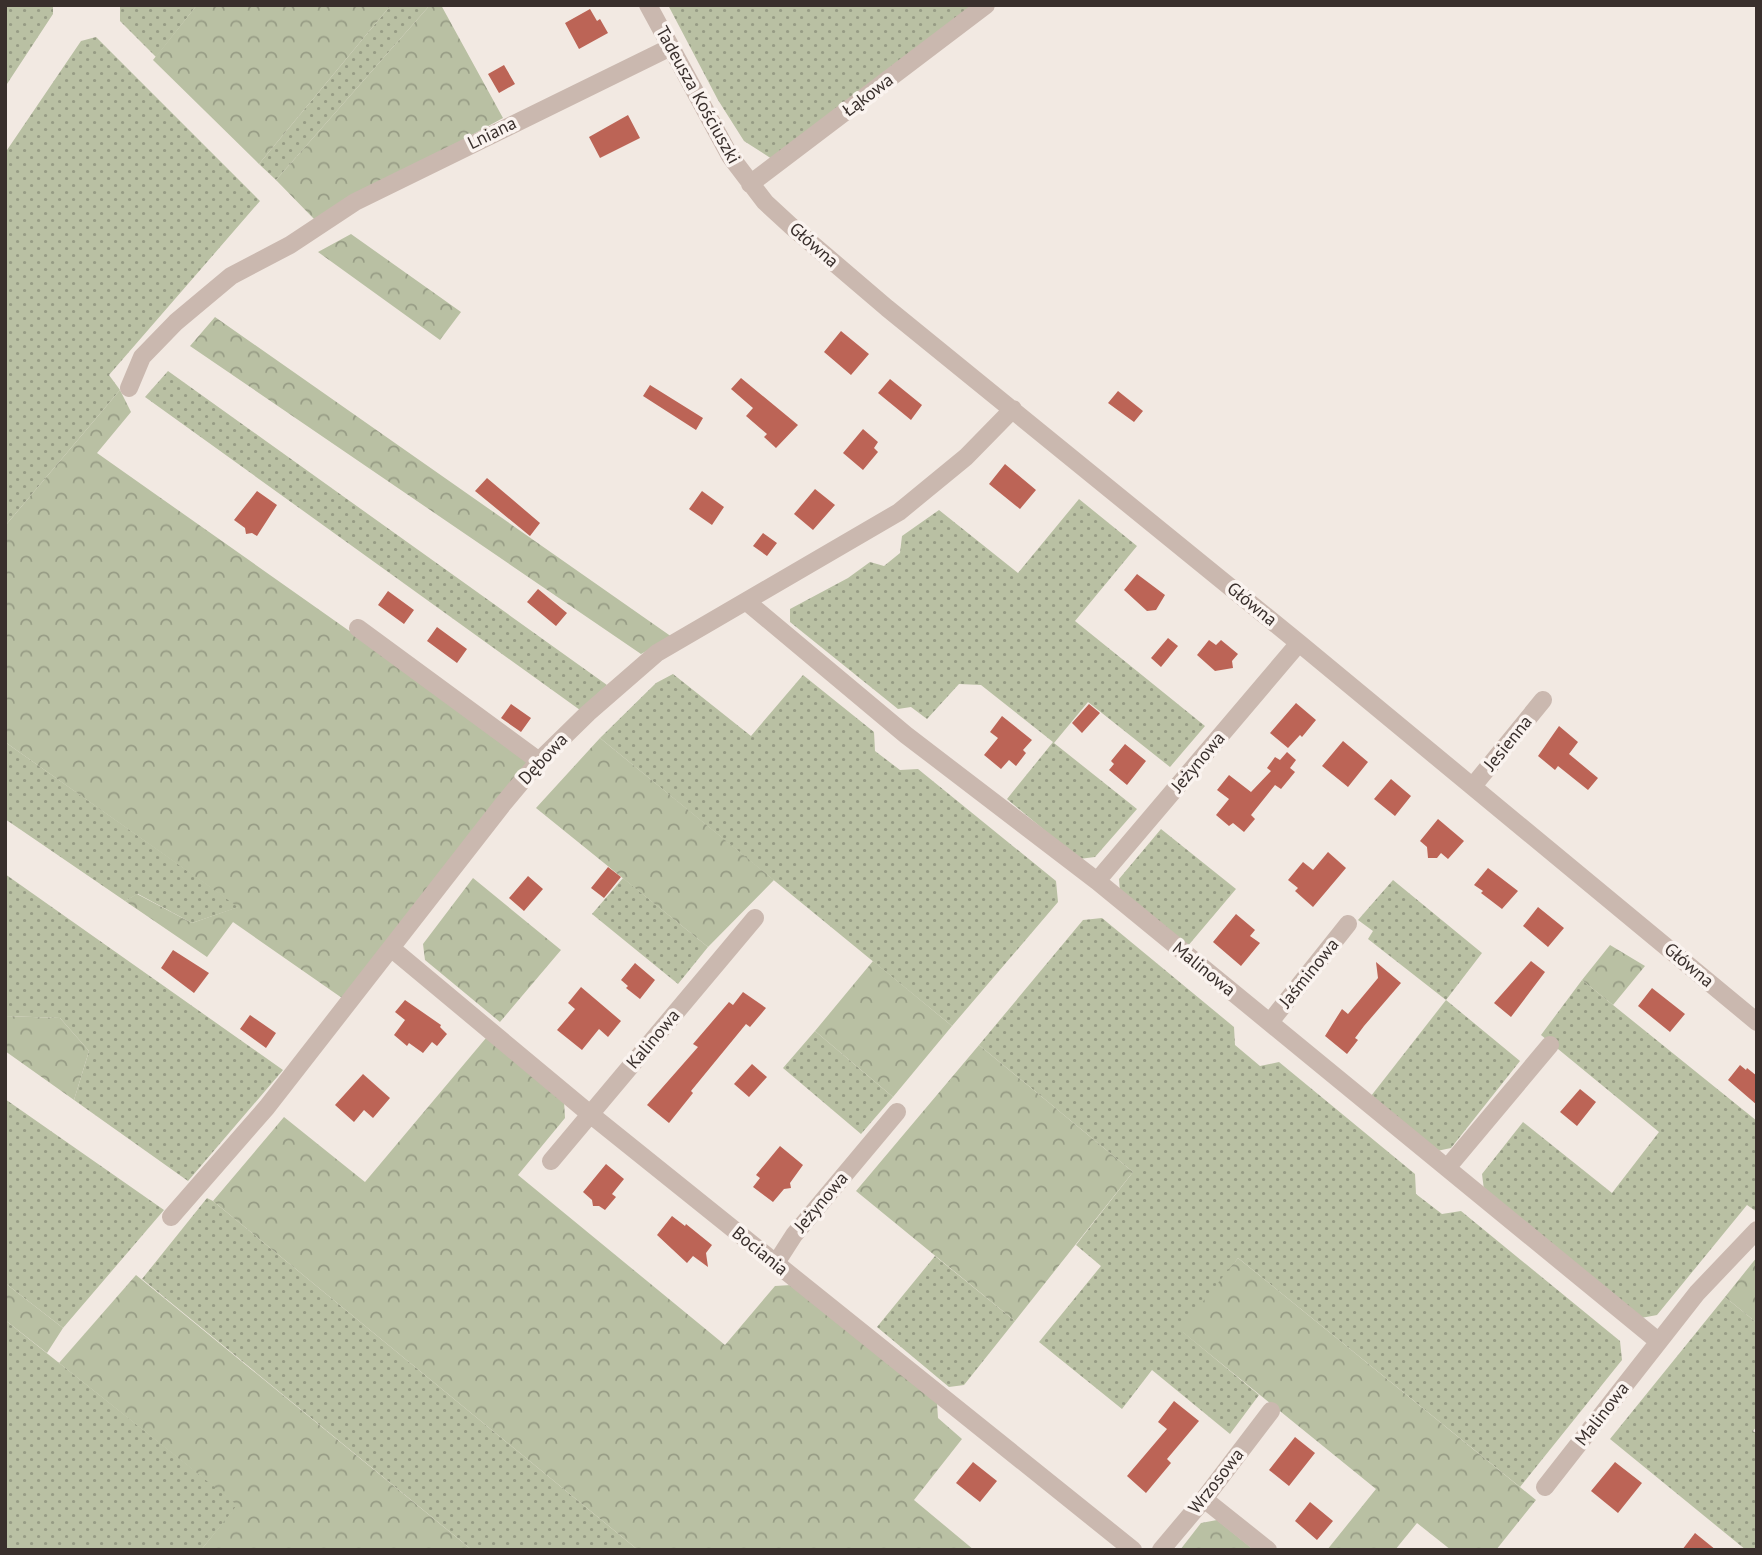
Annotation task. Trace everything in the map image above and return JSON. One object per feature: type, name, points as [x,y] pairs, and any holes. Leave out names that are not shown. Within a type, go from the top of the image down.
[{"type":"street","name":"Tadeusza Kościuszki","points":[[648,5],[721,140],[750,184]]},
{"type":"street","name":"Łąkowa","points":[[750,184],[986,5]]},
{"type":"street","name":"Lniana","points":[[129,388],[142,357],[176,322],[231,276],[290,245],[355,202],[671,47]]},
{"type":"street","name":"Główna","points":[[750,184],[765,202],[822,252],[1757,1022]]},
{"type":"street","name":"Dębowa","points":[[171,1217],[267,1107],[539,761],[588,713],[657,653],[899,512],[966,457],[1013,410]]},
{"type":"street","name":"Malinowa","points":[[747,602],[906,735],[1097,881],[1658,1340]]},
{"type":"street","points":[[358,628],[539,761]]},
{"type":"street","name":"Jeżynowa","points":[[1097,881],[1299,643]]},
{"type":"street","name":"Jesienna","points":[[1473,786],[1543,700]]},
{"type":"street","name":"Kalinowa","points":[[551,1161],[755,918]]},
{"type":"street","name":"Jaśminowa","points":[[1270,1022],[1348,924]]},
{"type":"street","name":"Bociania","points":[[391,948],[590,1114],[1133,1550]]},
{"type":"street","points":[[1447,1168],[1550,1045]]},
{"type":"street","name":"Jeżynowa","points":[[776,1263],[794,1234],[897,1112]]},
{"type":"street","name":"Malinowa","points":[[1545,1487],[1658,1340],[1697,1293],[1757,1230]]},
{"type":"street","name":"Wrzosowa","points":[[1161,1550],[1271,1411]]},
{"type":"street","points":[[1204,1499],[1268,1550]]},
{"type":"green space","points":[[5,5],[53,5],[53,14],[5,87]]},
{"type":"green space","points":[[120,5],[197,5],[156,57],[120,21]]},
{"type":"green space","points":[[197,5],[391,5],[259,164],[153,60]]},
{"type":"green space","points":[[391,5],[430,5],[276,180],[259,164]]},
{"type":"green space","points":[[430,5],[441,5],[503,118],[315,220],[276,180]]},
{"type":"green space","points":[[668,5],[981,5],[772,159],[744,141],[718,100]]},
{"type":"green space","points":[[96,37],[260,201],[109,375],[120,390],[5,526],[5,153],[81,41]]},
{"type":"green space","points":[[351,234],[461,312],[440,340],[318,252]]},
{"type":"green space","points":[[215,317],[672,637],[641,654],[190,346]]},
{"type":"green space","points":[[168,371],[607,685],[580,710],[145,397]]},
{"type":"green space","points":[[120,390],[131,412],[97,453],[531,759],[342,998],[233,922],[207,957],[125,901],[137,894],[192,923],[238,907],[5,742],[5,526]]},
{"type":"green space","points":[[1079,499],[1137,546],[1075,621],[1205,726],[1170,767],[1088,702],[1054,743],[1137,809],[1095,857],[1079,859],[1007,799],[1053,742],[981,685],[959,684],[927,719],[911,707],[898,709],[790,622],[790,609],[848,578],[870,562],[884,566],[900,553],[902,536],[939,510],[1018,573]]},
{"type":"green space","points":[[673,674],[751,736],[803,675],[874,732],[875,751],[900,770],[918,769],[1056,881],[1058,902],[952,1026],[600,738],[656,683]]},
{"type":"green space","points":[[600,738],[774,880],[708,947],[536,808]]},
{"type":"green space","points":[[5,742],[239,907],[192,923],[138,894],[125,901],[5,819]]},
{"type":"green space","points":[[1161,829],[1236,889],[1187,947],[1120,893],[1119,879]]},
{"type":"green space","points":[[5,874],[283,1070],[188,1181],[74,1100],[89,1051],[60,1018],[5,1016]]},
{"type":"green space","points":[[473,878],[561,950],[500,1022],[425,960],[423,944]]},
{"type":"green space","points":[[623,878],[708,947],[678,984],[592,914]]},
{"type":"green space","points":[[1393,880],[1482,953],[1446,1000],[1368,939],[1373,931],[1358,920]]},
{"type":"green space","points":[[1102,918],[1234,1027],[1235,1045],[1260,1066],[1279,1062],[1415,1174],[1416,1194],[1442,1214],[1461,1211],[1620,1341],[1622,1360],[1520,1487],[1238,1258],[1183,1332],[1259,1395],[1230,1434],[1152,1370],[1122,1409],[1039,1342],[1101,1266],[1076,1245],[1133,1172],[979,1045],[1083,920]]},
{"type":"green space","points":[[1610,945],[1645,966],[1613,1005],[1582,980]]},
{"type":"green space","points":[[873,961],[952,1026],[893,1097],[815,1031]]},
{"type":"green space","points":[[1582,980],[1757,1121],[1757,1212],[1747,1205],[1657,1315],[1641,1318],[1484,1190],[1482,1174],[1523,1122],[1612,1193],[1659,1132],[1541,1035]]},
{"type":"green space","points":[[1446,1000],[1520,1061],[1451,1148],[1437,1151],[1371,1096]]},
{"type":"green space","points":[[5,1016],[60,1018],[89,1051],[74,1100],[5,1051]]},
{"type":"green space","points":[[815,1031],[893,1097],[861,1134],[783,1068]]},
{"type":"green space","points":[[486,1038],[564,1101],[565,1118],[518,1175],[725,1345],[775,1286],[791,1285],[937,1403],[938,1418],[962,1439],[914,1500],[974,1550],[638,1550],[213,1201],[284,1117],[365,1182]]},
{"type":"green space","points":[[979,1045],[1133,1172],[1015,1321],[856,1191]]},
{"type":"green space","points":[[5,1099],[164,1210],[63,1328],[5,1283]]},
{"type":"green space","points":[[207,1198],[638,1550],[472,1550],[142,1279]]},
{"type":"green space","points":[[935,1256],[1015,1321],[964,1385],[949,1387],[877,1327]]},
{"type":"green space","points":[[1757,1257],[1757,1323],[1725,1297]]},
{"type":"green space","points":[[1238,1258],[1536,1500],[1496,1550],[1451,1550],[1417,1523],[1395,1550],[1327,1550],[1376,1489],[1180,1330]]},
{"type":"green space","points":[[136,1275],[472,1550],[201,1550],[237,1505],[59,1363]]},
{"type":"green space","points":[[5,1283],[63,1328],[47,1353],[5,1320]]},
{"type":"green space","points":[[1725,1297],[1757,1323],[1757,1426],[1753,1431],[1757,1434],[1757,1550],[1746,1550],[1610,1439]]},
{"type":"green space","points":[[5,1320],[238,1505],[201,1550],[5,1550]]},
{"type":"green space","points":[[1217,1520],[1254,1550],[1180,1550],[1201,1523]]},
{"type":"building","points":[[590,9],[608,33],[579,49],[565,23]]},
{"type":"building","points":[[504,65],[515,84],[499,93],[488,74]]},
{"type":"building","points":[[628,115],[640,138],[600,158],[589,137]]},
{"type":"building","points":[[841,331],[869,354],[851,375],[824,352]]},
{"type":"building","points":[[741,378],[798,425],[776,448],[764,437],[767,434],[746,416],[753,408],[731,389]]},
{"type":"building","points":[[890,379],[922,405],[911,420],[878,393]]},
{"type":"building","points":[[650,385],[703,418],[696,430],[643,396]]},
{"type":"building","points":[[1118,391],[1143,411],[1134,422],[1108,403]]},
{"type":"building","points":[[863,429],[878,442],[874,448],[878,452],[863,470],[843,453]]},
{"type":"building","points":[[1005,464],[1036,490],[1020,509],[989,484]]},
{"type":"building","points":[[487,478],[540,523],[530,536],[475,491]]},
{"type":"building","points":[[815,489],[835,505],[813,530],[794,514]]},
{"type":"building","points":[[257,491],[277,505],[257,536],[246,534],[245,528],[234,520]]},
{"type":"building","points":[[702,491],[724,507],[712,525],[689,509]]},
{"type":"building","points":[[763,533],[777,543],[767,556],[753,546]]},
{"type":"building","points":[[1137,574],[1165,595],[1156,610],[1147,611],[1124,590]]},
{"type":"building","points":[[538,589],[567,613],[556,626],[527,602]]},
{"type":"building","points":[[388,591],[414,610],[404,624],[378,605]]},
{"type":"building","points":[[437,627],[467,649],[457,663],[427,641]]},
{"type":"building","points":[[1168,638],[1178,646],[1161,667],[1151,658]]},
{"type":"building","points":[[1209,640],[1216,645],[1221,640],[1238,654],[1232,661],[1233,668],[1215,671],[1197,655]]},
{"type":"building","points":[[1296,703],[1316,720],[1302,737],[1300,735],[1288,748],[1270,733]]},
{"type":"building","points":[[511,704],[531,718],[521,732],[501,718]]},
{"type":"building","points":[[1089,704],[1100,713],[1082,733],[1072,723]]},
{"type":"building","points":[[1002,716],[1032,740],[1023,750],[1026,753],[1016,766],[1009,760],[1001,769],[984,755],[998,738],[990,732]]},
{"type":"building","points":[[1559,726],[1578,742],[1569,754],[1598,778],[1588,790],[1558,766],[1555,770],[1538,756]]},
{"type":"building","points":[[1343,741],[1368,762],[1348,787],[1322,766]]},
{"type":"building","points":[[1125,744],[1146,761],[1127,785],[1109,770],[1114,764],[1111,761]]},
{"type":"building","points":[[1287,752],[1296,760],[1290,768],[1295,772],[1281,789],[1275,785],[1251,815],[1255,819],[1244,832],[1233,823],[1229,826],[1216,815],[1229,799],[1217,790],[1229,775],[1251,792],[1271,771],[1267,768],[1275,757],[1280,760]]},
{"type":"building","points":[[1391,779],[1411,796],[1395,816],[1374,799]]},
{"type":"building","points":[[1438,819],[1464,841],[1448,859],[1441,853],[1437,858],[1428,858],[1427,847],[1420,841]]},
{"type":"building","points":[[1328,852],[1346,868],[1313,907],[1295,891],[1298,888],[1288,880],[1303,862],[1313,870]]},
{"type":"building","points":[[608,867],[621,877],[604,898],[591,888]]},
{"type":"building","points":[[1488,868],[1518,891],[1502,909],[1474,885]]},
{"type":"building","points":[[528,876],[543,889],[524,911],[509,898]]},
{"type":"building","points":[[1538,907],[1564,928],[1548,947],[1523,926]]},
{"type":"building","points":[[1236,914],[1255,930],[1250,936],[1260,943],[1241,966],[1213,942]]},
{"type":"building","points":[[173,950],[209,973],[194,993],[161,968]]},
{"type":"building","points":[[1531,961],[1545,972],[1511,1017],[1494,1003]]},
{"type":"building","points":[[1376,962],[1401,983],[1364,1026],[1355,1038],[1358,1040],[1347,1054],[1325,1036],[1342,1009],[1348,1014],[1378,978]]},
{"type":"building","points":[[635,963],[655,980],[640,999],[626,988],[628,986],[621,980]]},
{"type":"building","points":[[581,987],[621,1021],[608,1037],[599,1029],[582,1050],[557,1030],[575,1009],[568,1003]]},
{"type":"building","points":[[1652,988],[1685,1014],[1670,1032],[1638,1006]]},
{"type":"building","points":[[743,992],[766,1008],[750,1027],[746,1024],[691,1091],[693,1093],[669,1123],[647,1105],[698,1047],[693,1044],[729,1002],[733,1005]]},
{"type":"building","points":[[405,1000],[441,1025],[447,1034],[437,1046],[432,1042],[423,1053],[409,1043],[407,1046],[394,1035],[405,1020],[395,1012]]},
{"type":"building","points":[[250,1015],[276,1033],[266,1048],[240,1029]]},
{"type":"building","points":[[752,1064],[767,1077],[749,1097],[734,1084]]},
{"type":"building","points":[[1740,1065],[1757,1076],[1757,1105],[1728,1080]]},
{"type":"building","points":[[363,1074],[390,1098],[373,1118],[364,1110],[354,1122],[335,1105]]},
{"type":"building","points":[[1580,1089],[1596,1102],[1577,1126],[1560,1112]]},
{"type":"building","points":[[780,1146],[803,1165],[790,1183],[791,1188],[784,1189],[773,1202],[753,1187],[760,1178],[756,1175]]},
{"type":"building","points":[[606,1164],[624,1179],[612,1194],[616,1197],[605,1210],[593,1206],[592,1200],[583,1192]]},
{"type":"building","points":[[672,1216],[712,1245],[706,1253],[708,1267],[693,1256],[687,1263],[657,1235]]},
{"type":"building","points":[[1174,1401],[1199,1421],[1167,1459],[1171,1463],[1146,1493],[1127,1476],[1167,1429],[1158,1422]]},
{"type":"building","points":[[1295,1437],[1315,1453],[1289,1486],[1269,1470]]},
{"type":"building","points":[[973,1462],[997,1481],[980,1502],[956,1483]]},
{"type":"building","points":[[1615,1462],[1642,1483],[1618,1513],[1591,1491]]},
{"type":"building","points":[[1310,1502],[1333,1521],[1317,1540],[1295,1521]]},
{"type":"building","points":[[1695,1533],[1716,1550],[1682,1550]]}]
